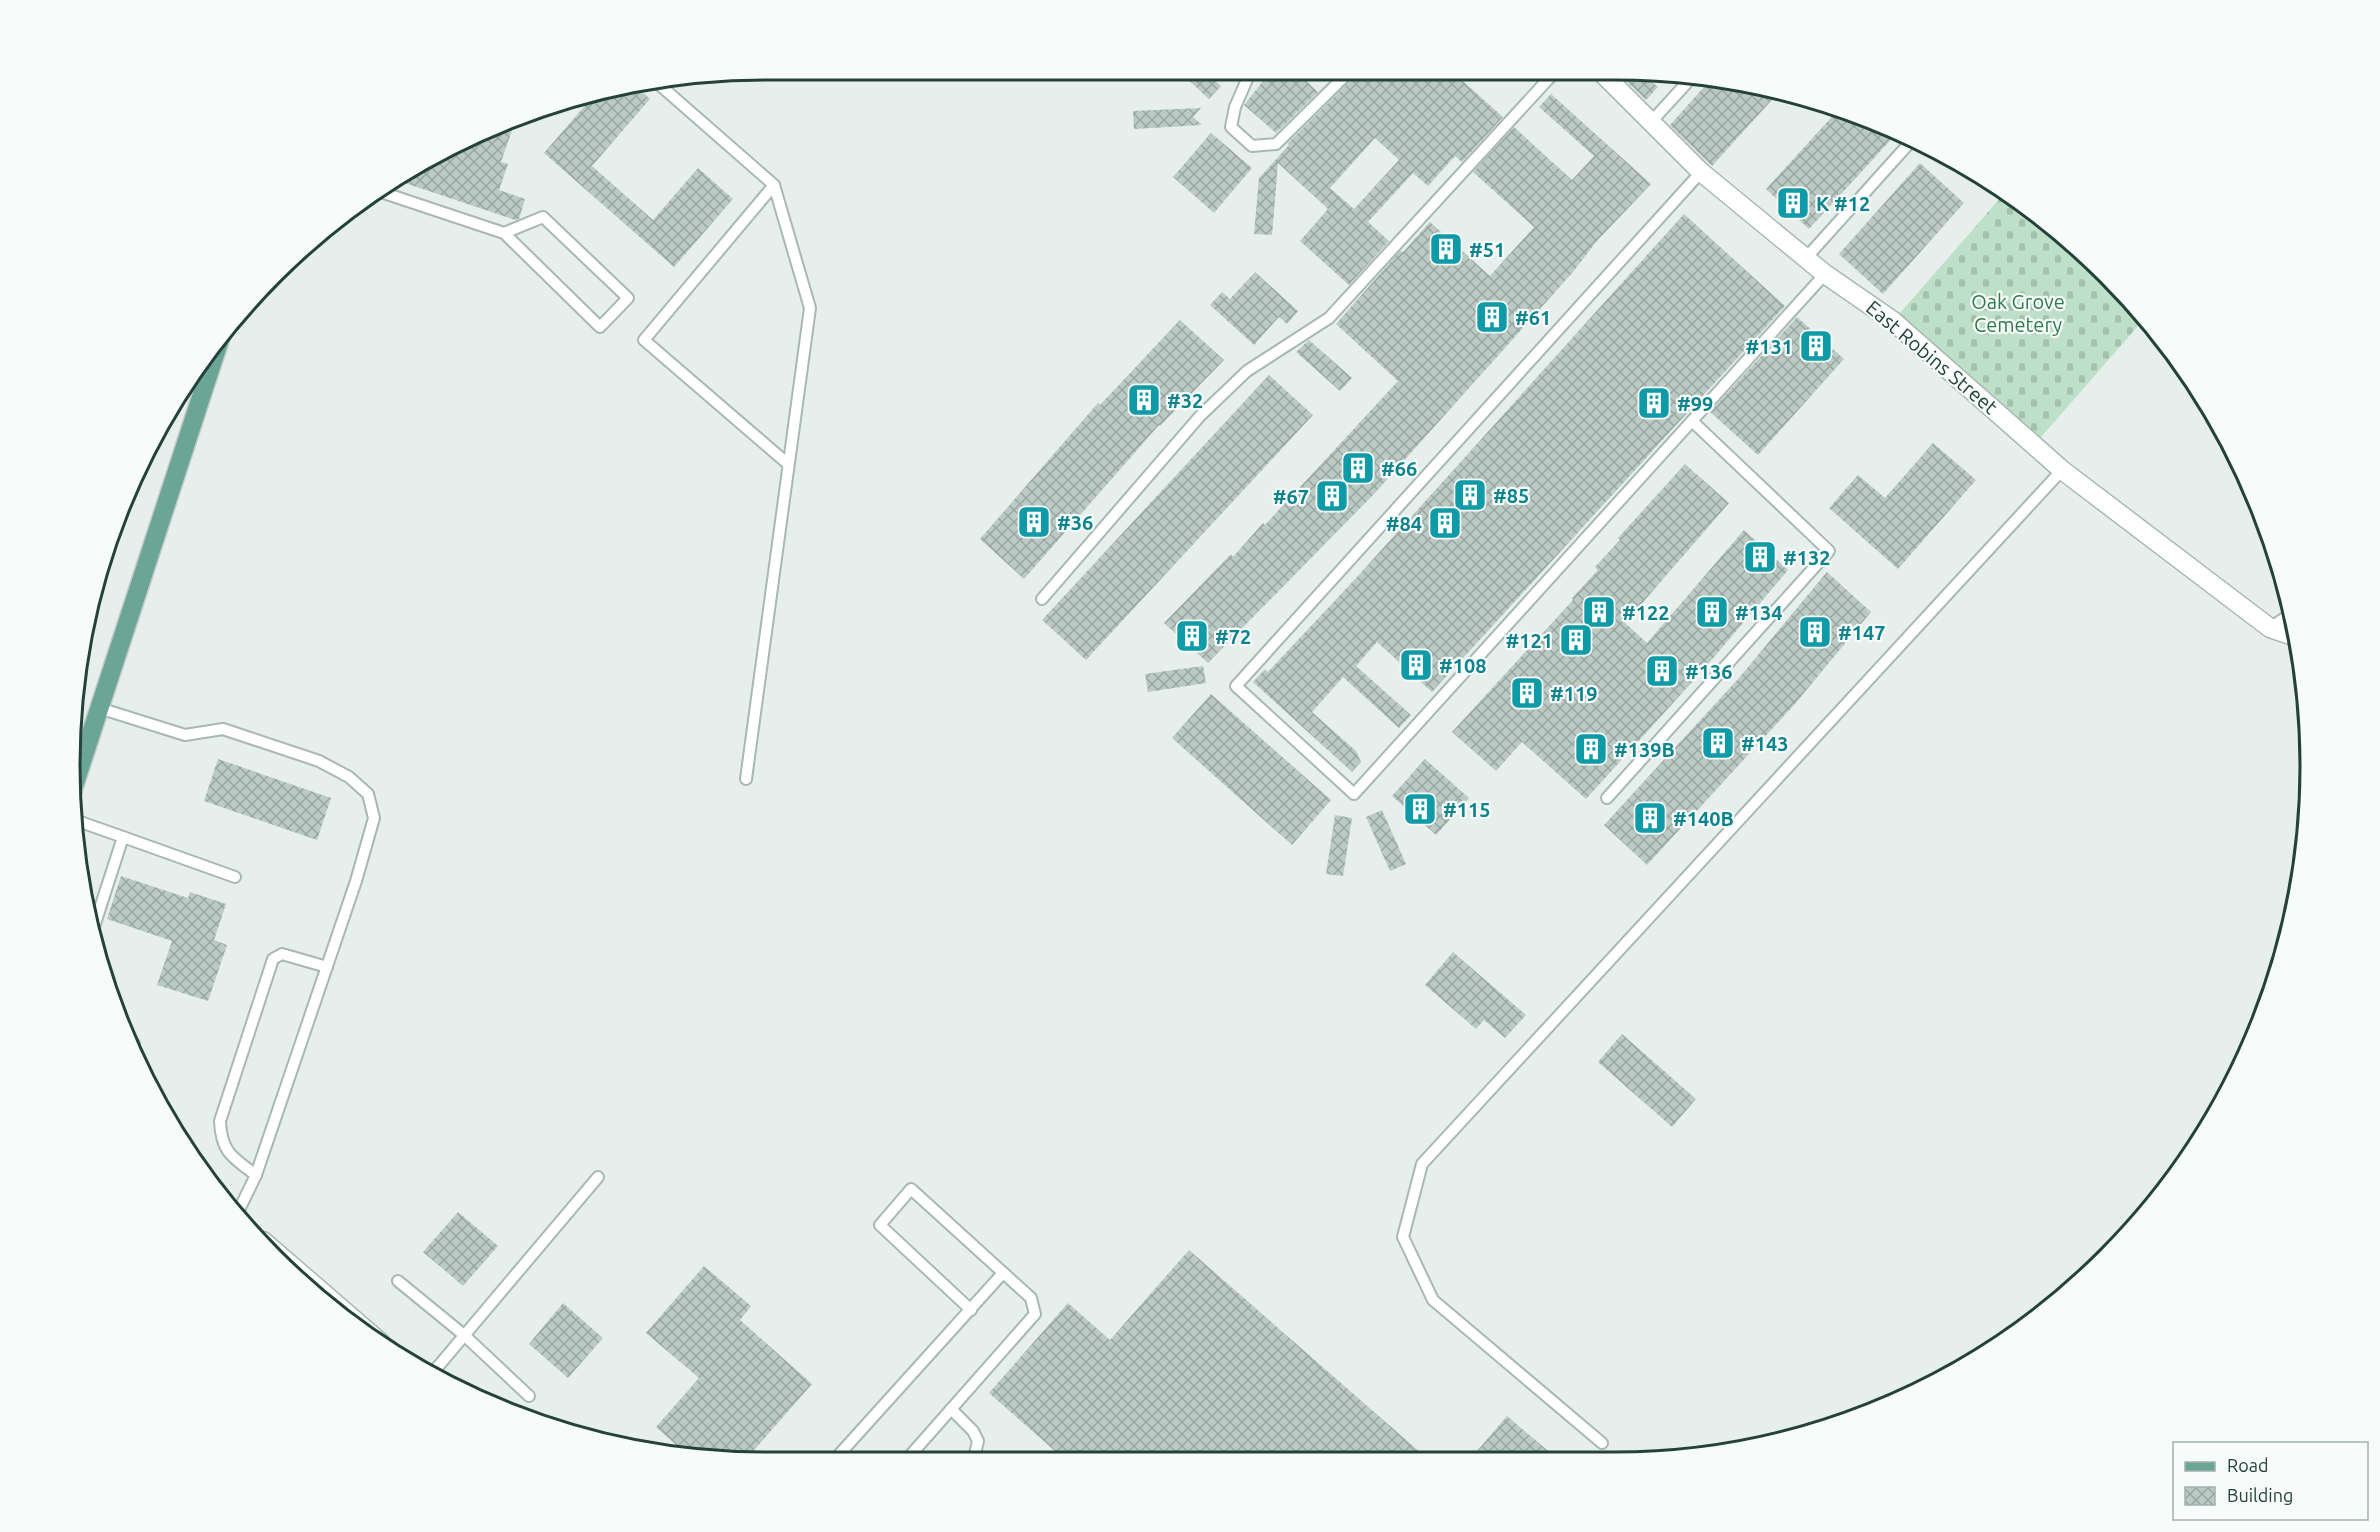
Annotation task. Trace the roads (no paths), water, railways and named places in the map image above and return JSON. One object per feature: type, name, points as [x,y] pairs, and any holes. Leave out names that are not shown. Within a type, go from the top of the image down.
[{"type":"main road","points":[[80,765],[214,358]]},
{"type":"street","name":"East Robins Street","points":[[1609,80],[1701,172],[1825,274],[1893,321],[2062,471],[2270,628],[2287,634]]},
{"type":"lane","points":[[1247,80],[1235,107],[1231,127],[1252,147],[1276,144],[1341,80]]},
{"type":"lane","points":[[1042,599],[1200,416],[1247,371],[1329,318],[1547,80]]},
{"type":"lane","points":[[1651,122],[1686,83]]},
{"type":"lane","points":[[663,87],[774,185],[810,308],[746,779]]},
{"type":"lane","points":[[1806,258],[1907,145]]},
{"type":"lane","points":[[1701,172],[1236,686],[1354,794],[1825,274]]},
{"type":"lane","points":[[774,185],[644,340],[788,464]]},
{"type":"lane","points":[[387,194],[504,233],[600,327],[628,297],[543,217],[504,233]]},
{"type":"lane","points":[[1607,798],[1828,551],[1692,421]]},
{"type":"lane","points":[[1602,1443],[1433,1300],[1403,1237],[1422,1164],[2062,471]]},
{"type":"lane","points":[[2270,628],[2284,619]]},
{"type":"lane","points":[[99,708],[185,735],[224,729],[319,761],[349,777],[368,794],[374,818],[327,967],[256,1175],[240,1207]]},
{"type":"lane","points":[[82,823],[235,877]]},
{"type":"lane","points":[[97,918],[123,837]]},
{"type":"lane","points":[[256,1175],[232,1157],[220,1140],[220,1121],[273,958],[282,954],[327,967]]},
{"type":"lane","points":[[436,1368],[598,1177]]},
{"type":"lane","points":[[913,1452],[1035,1314],[1031,1298],[911,1189],[880,1225],[971,1310]]},
{"type":"lane","points":[[841,1452],[1003,1273]]},
{"type":"lane","points":[[398,1281],[464,1335],[529,1396]]},
{"type":"lane","points":[[951,1409],[973,1431],[978,1441],[975,1452]]},
{"type":"place","name":"K #12","points":[[1793,203]]},
{"type":"place","name":"#51","points":[[1446,249]]},
{"type":"place","name":"#61","points":[[1492,317]]},
{"type":"place","name":"#131","points":[[1816,346]]},
{"type":"place","name":"#32","points":[[1144,400]]},
{"type":"place","name":"#99","points":[[1654,403]]},
{"type":"place","name":"#66","points":[[1358,468]]},
{"type":"place","name":"#85","points":[[1470,495]]},
{"type":"place","name":"#67","points":[[1332,496]]},
{"type":"place","name":"#36","points":[[1034,522]]},
{"type":"place","name":"#84","points":[[1445,523]]},
{"type":"place","name":"#132","points":[[1760,557]]},
{"type":"place","name":"#122","points":[[1599,612]]},
{"type":"place","name":"#134","points":[[1712,612]]},
{"type":"place","name":"#147","points":[[1815,632]]},
{"type":"place","name":"#72","points":[[1192,636]]},
{"type":"place","name":"#121","points":[[1576,640]]},
{"type":"place","name":"#108","points":[[1416,665]]},
{"type":"place","name":"#136","points":[[1662,671]]},
{"type":"place","name":"#119","points":[[1527,693]]},
{"type":"place","name":"#143","points":[[1718,743]]},
{"type":"place","name":"#139B","points":[[1591,749]]},
{"type":"place","name":"#115","points":[[1420,809]]},
{"type":"place","name":"#140B","points":[[1650,818]]},
{"type":"park label","name":"Oak Grove Cemetery","points":[[2018,312]]}]
